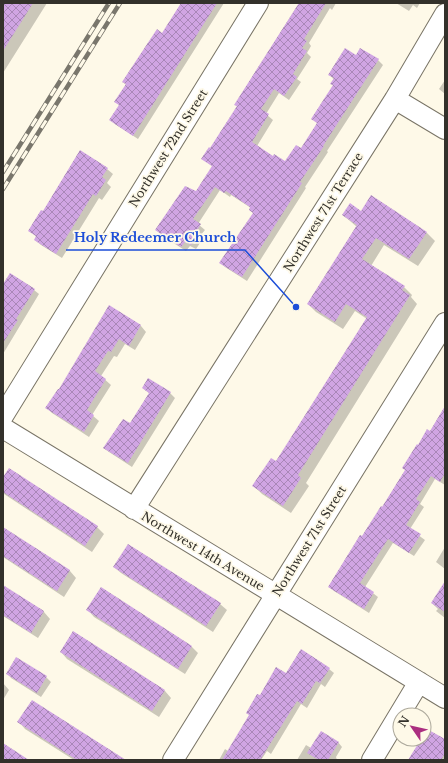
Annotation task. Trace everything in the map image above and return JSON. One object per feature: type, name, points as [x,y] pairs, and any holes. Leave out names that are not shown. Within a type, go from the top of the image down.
[{"type":"street","name":"Northwest 72nd Street","points":[[3,416],[258,3]]},
{"type":"street","name":"Northwest 71st Terrace","points":[[134,509],[395,98],[445,14]]},
{"type":"street","points":[[395,98],[445,129]]},
{"type":"street","name":"Northwest 71st Street","points":[[173,760],[445,323]]},
{"type":"street","name":"Northwest 14th Avenue","points":[[3,428],[444,696]]},
{"type":"street","points":[[372,760],[419,682]]},
{"type":"building","points":[[3,3],[33,3],[3,51]]},
{"type":"building","points":[[181,3],[217,3],[133,136],[109,120],[119,105],[114,102],[126,84],[122,82],[157,29],[162,33]]},
{"type":"building","points":[[299,3],[326,3],[304,39],[307,41],[302,48],[307,51],[293,74],[297,77],[284,96],[274,89],[261,109],[269,114],[252,142],[273,156],[274,154],[285,161],[296,145],[301,148],[317,123],[311,119],[333,85],[330,84],[334,78],[328,75],[345,48],[356,55],[360,48],[379,59],[300,182],[302,183],[242,277],[219,263],[253,213],[249,210],[250,207],[226,191],[224,193],[215,187],[193,219],[201,224],[195,233],[198,234],[191,245],[185,242],[181,247],[155,230],[185,186],[196,191],[212,166],[201,159],[209,147],[210,148],[237,106],[234,105]]},
{"type":"building","points":[[80,150],[108,168],[102,177],[106,180],[96,196],[93,194],[56,254],[34,240],[36,236],[28,231],[41,210],[43,211]]},
{"type":"building","points":[[371,195],[427,232],[409,259],[376,238],[362,259],[405,286],[402,290],[410,295],[298,475],[301,478],[283,506],[252,486],[271,458],[276,461],[367,317],[346,304],[335,322],[307,304],[357,225],[342,215],[350,203],[361,211]]},
{"type":"building","points":[[10,273],[35,289],[3,343],[3,284]]},
{"type":"building","points":[[109,305],[141,325],[129,346],[119,339],[111,352],[108,351],[95,371],[106,379],[87,410],[94,415],[84,432],[45,408],[59,389]]},
{"type":"building","points":[[148,378],[171,392],[128,463],[103,448],[123,419],[130,423],[149,393],[142,388]]},
{"type":"building","points":[[445,406],[445,473],[440,482],[431,476],[416,499],[420,502],[406,525],[421,534],[409,553],[388,539],[360,583],[374,592],[364,609],[328,587],[360,535],[362,536],[381,506],[382,507],[405,470],[402,468],[417,444],[418,445],[427,429],[430,431]]},
{"type":"building","points":[[9,468],[98,526],[85,546],[3,492],[3,477]]},
{"type":"building","points":[[3,527],[70,570],[57,591],[3,556]]},
{"type":"building","points":[[128,544],[221,603],[206,626],[113,567]]},
{"type":"building","points":[[445,581],[445,612],[431,603]]},
{"type":"building","points":[[3,585],[44,611],[31,633],[3,615]]},
{"type":"building","points":[[101,587],[192,646],[178,669],[86,610]]},
{"type":"building","points":[[73,631],[165,690],[152,711],[60,652]]},
{"type":"building","points":[[301,649],[330,668],[320,683],[316,681],[302,704],[297,701],[260,760],[222,760],[249,715],[246,713],[257,694],[260,695],[276,667],[286,673]]},
{"type":"building","points":[[16,657],[47,676],[37,693],[6,674]]},
{"type":"building","points":[[32,700],[126,760],[77,760],[17,722]]},
{"type":"building","points":[[321,731],[339,742],[328,760],[319,760],[307,753]]},
{"type":"building","points":[[432,732],[445,739],[445,753],[441,760],[408,760],[416,747],[432,747]]},
{"type":"building","points":[[3,743],[29,760],[3,760]]},
{"type":"railway","points":[[3,172],[109,3]]},
{"type":"railway","points":[[3,189],[120,3]]},
{"type":"place","name":"Holy Redeemer Church","points":[[296,307]]}]
